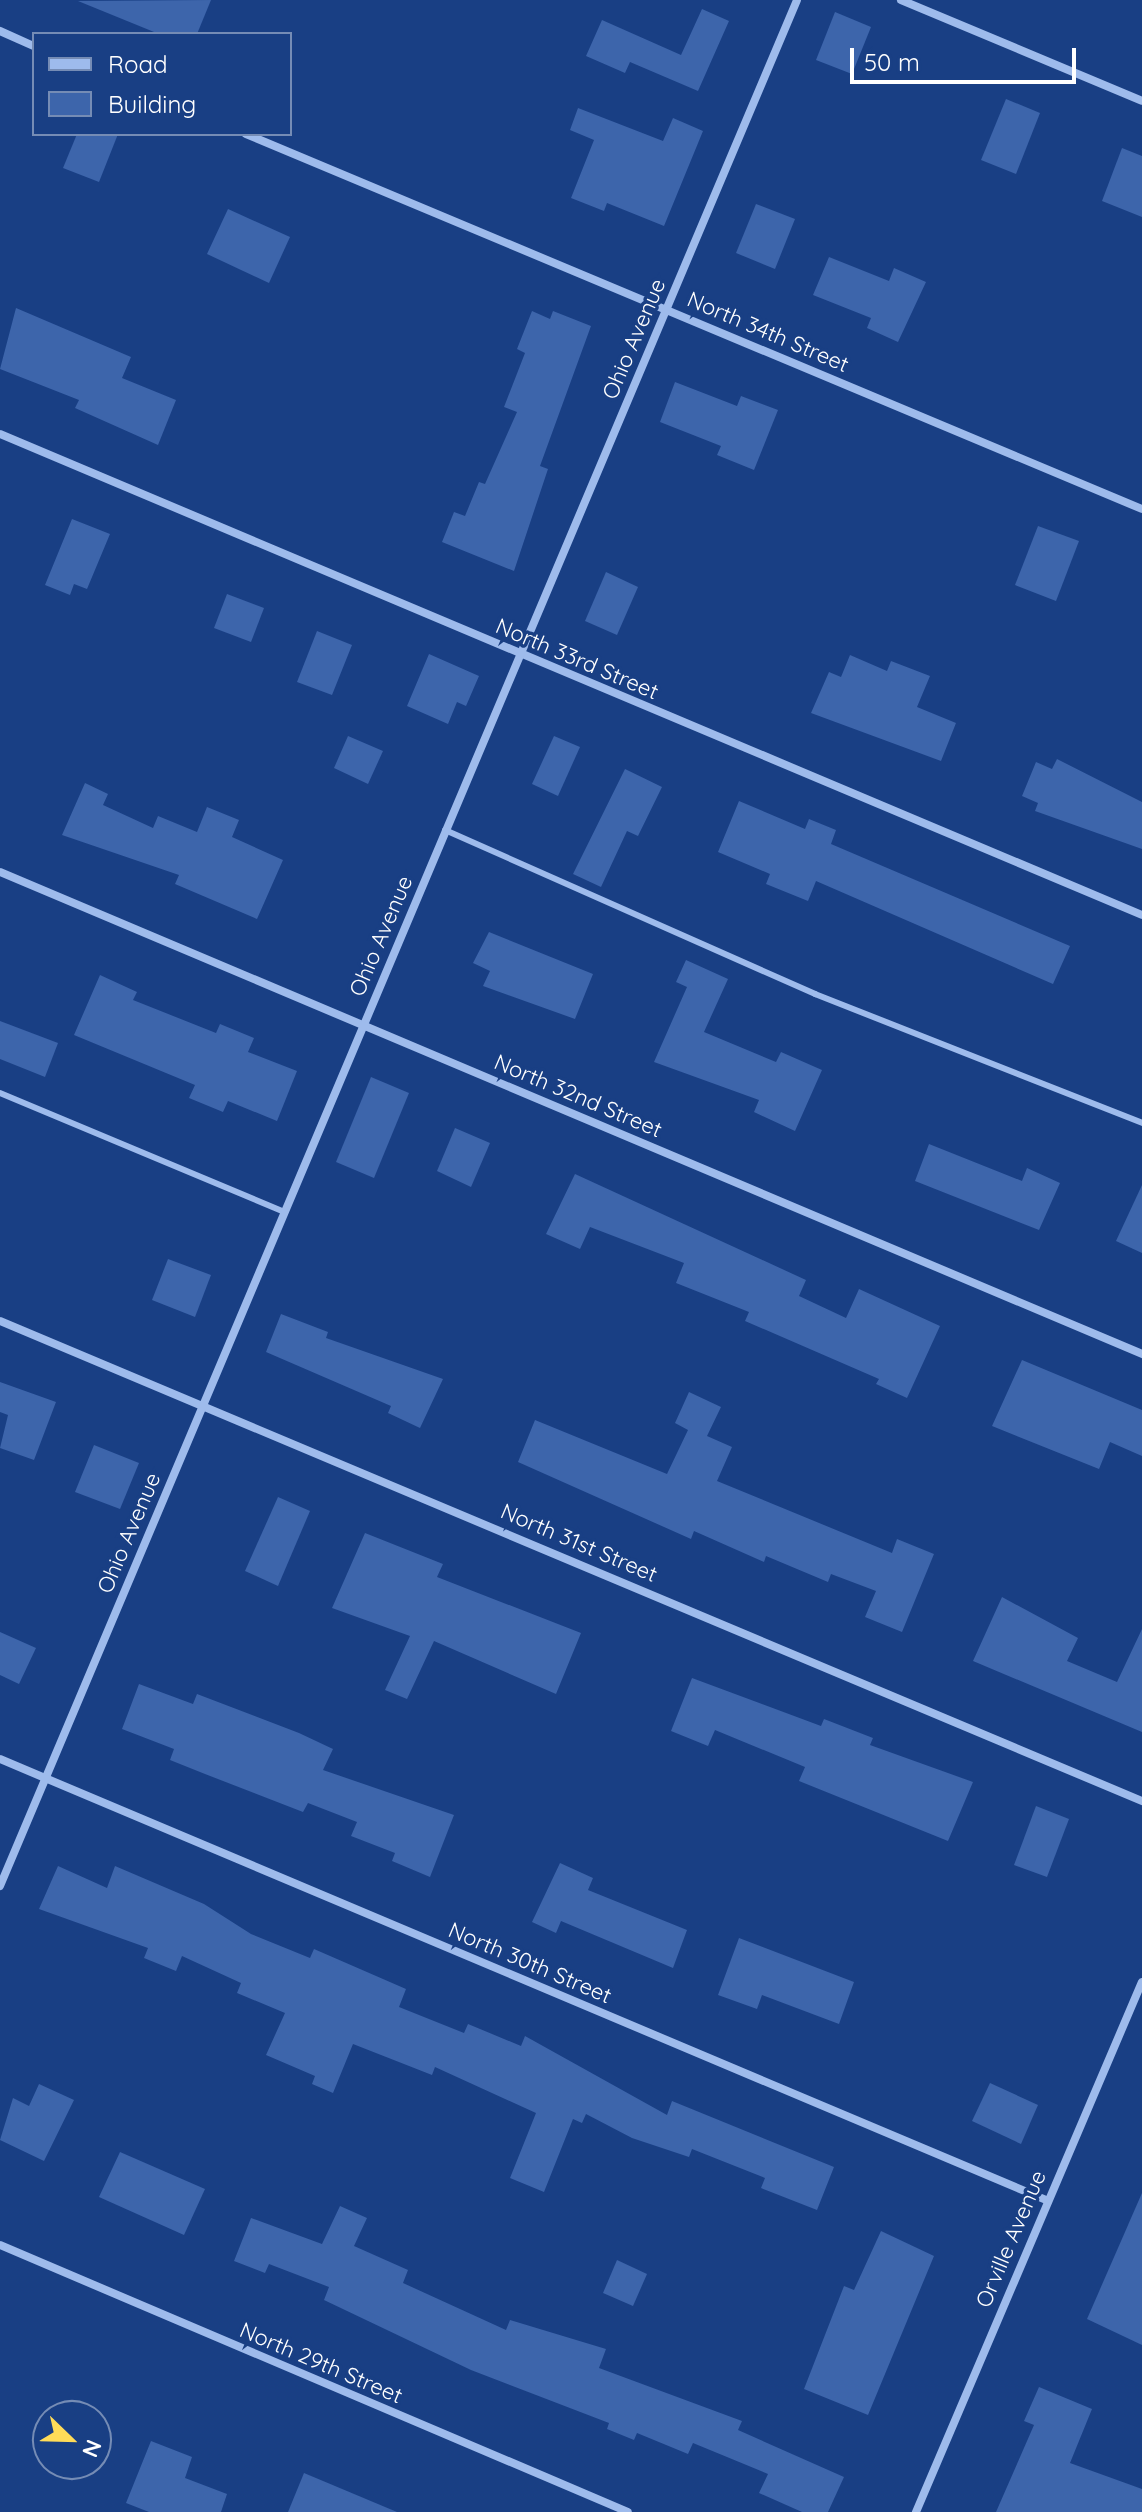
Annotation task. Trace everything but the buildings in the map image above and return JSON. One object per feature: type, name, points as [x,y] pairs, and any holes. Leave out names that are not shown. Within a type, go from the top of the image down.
[{"type":"street","name":"Ohio Avenue","points":[[0,1886],[43,1777],[204,1404],[797,0]]},
{"type":"street","points":[[901,0],[1142,101]]},
{"type":"street","points":[[0,31],[32,45]]},
{"type":"street","name":"North 34th Street","points":[[251,136],[1142,509]]},
{"type":"street","name":"North 33rd Street","points":[[0,434],[1142,915]]},
{"type":"street","name":"North 32nd Street","points":[[0,872],[1142,1354]]},
{"type":"street","name":"North 31st Street","points":[[0,1321],[204,1404],[1142,1801]]},
{"type":"street","name":"North 30th Street","points":[[0,1759],[1046,2200]]},
{"type":"street","name":"Orville Avenue","points":[[916,2512],[1046,2200],[1142,1982]]},
{"type":"street","name":"North 29th Street","points":[[0,2245],[628,2512]]},
{"type":"lane","points":[[445,830],[815,994],[1142,1123]]},
{"type":"lane","points":[[0,1093],[285,1212]]}]
